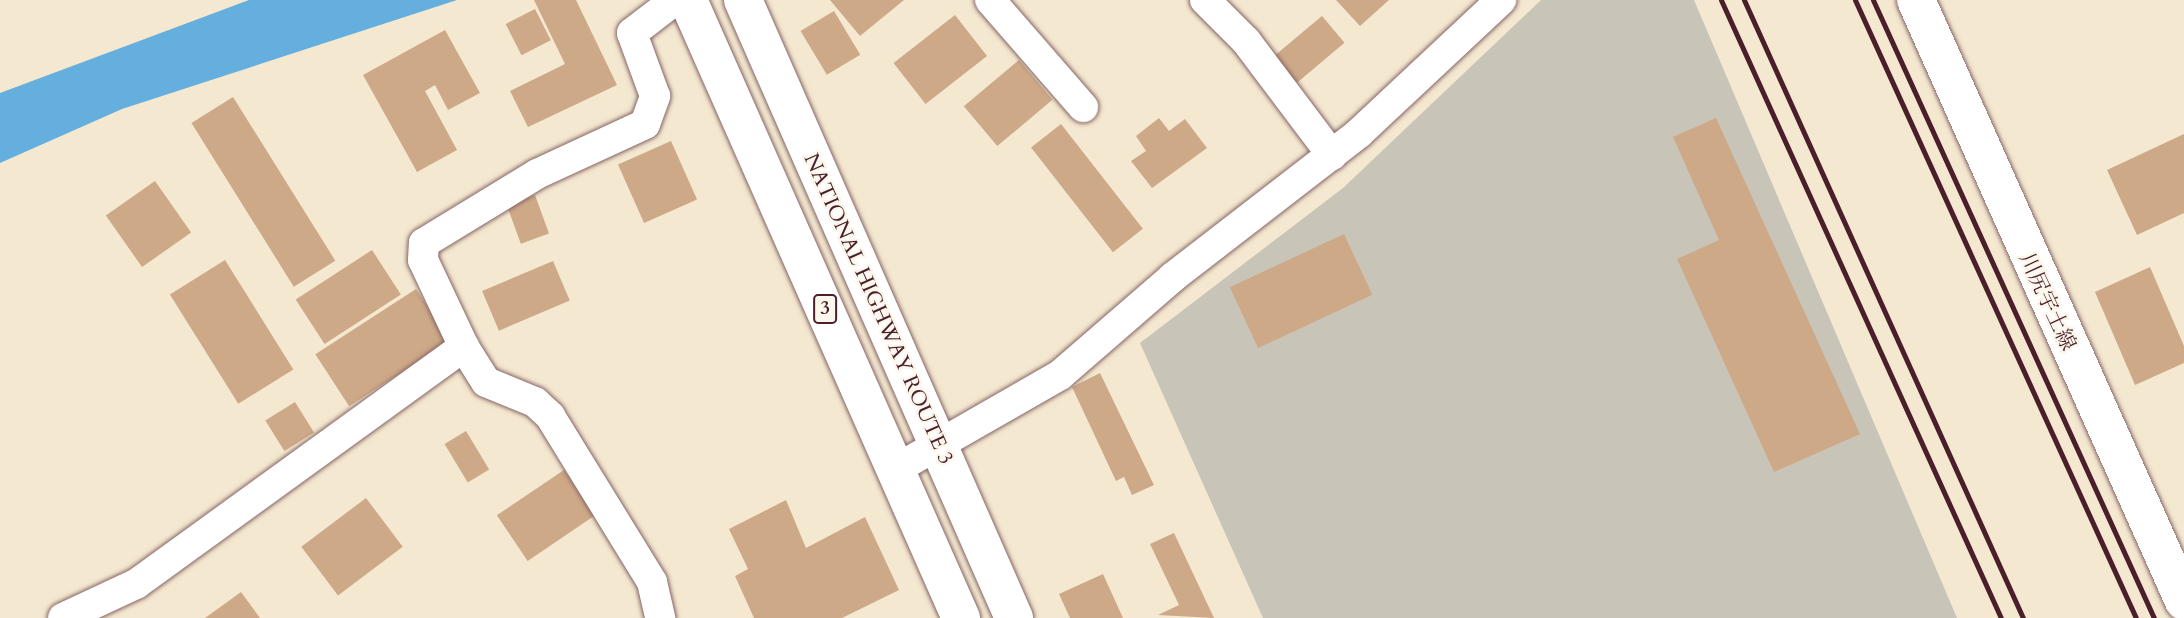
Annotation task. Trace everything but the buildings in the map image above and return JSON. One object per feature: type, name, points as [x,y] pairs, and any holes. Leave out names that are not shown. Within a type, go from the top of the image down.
[{"type":"main road","name":"3","points":[[688,0],[961,618]]},
{"type":"main road","name":"NATIONAL HIGHWAY ROUTE 3","points":[[743,0],[1014,618]]},
{"type":"main road","name":"川尻宇土線","points":[[1916,0],[2184,601]]},
{"type":"street","points":[[660,618],[652,582],[550,416],[535,402],[486,383],[464,346],[423,260],[424,243],[537,174],[645,124],[654,96],[632,33],[675,0]]},
{"type":"street","points":[[990,0],[1083,107]]},
{"type":"street","points":[[1205,0],[1332,155]]},
{"type":"street","points":[[896,469],[939,448],[1060,375],[1173,277],[1332,155],[1501,0]]},
{"type":"street","points":[[63,618],[136,584],[464,346]]},
{"type":"shaded area","points":[[1541,0],[1694,0],[1957,618],[1263,618],[1140,343],[1343,188]]},
{"type":"water","points":[[249,0],[457,0],[122,109],[0,163],[0,93]]},
{"type":"railway","points":[[1721,0],[2001,618]]},
{"type":"railway","points":[[1744,0],[2023,618]]},
{"type":"railway","points":[[1855,0],[2136,618]]},
{"type":"railway","points":[[1873,0],[2154,618]]}]
